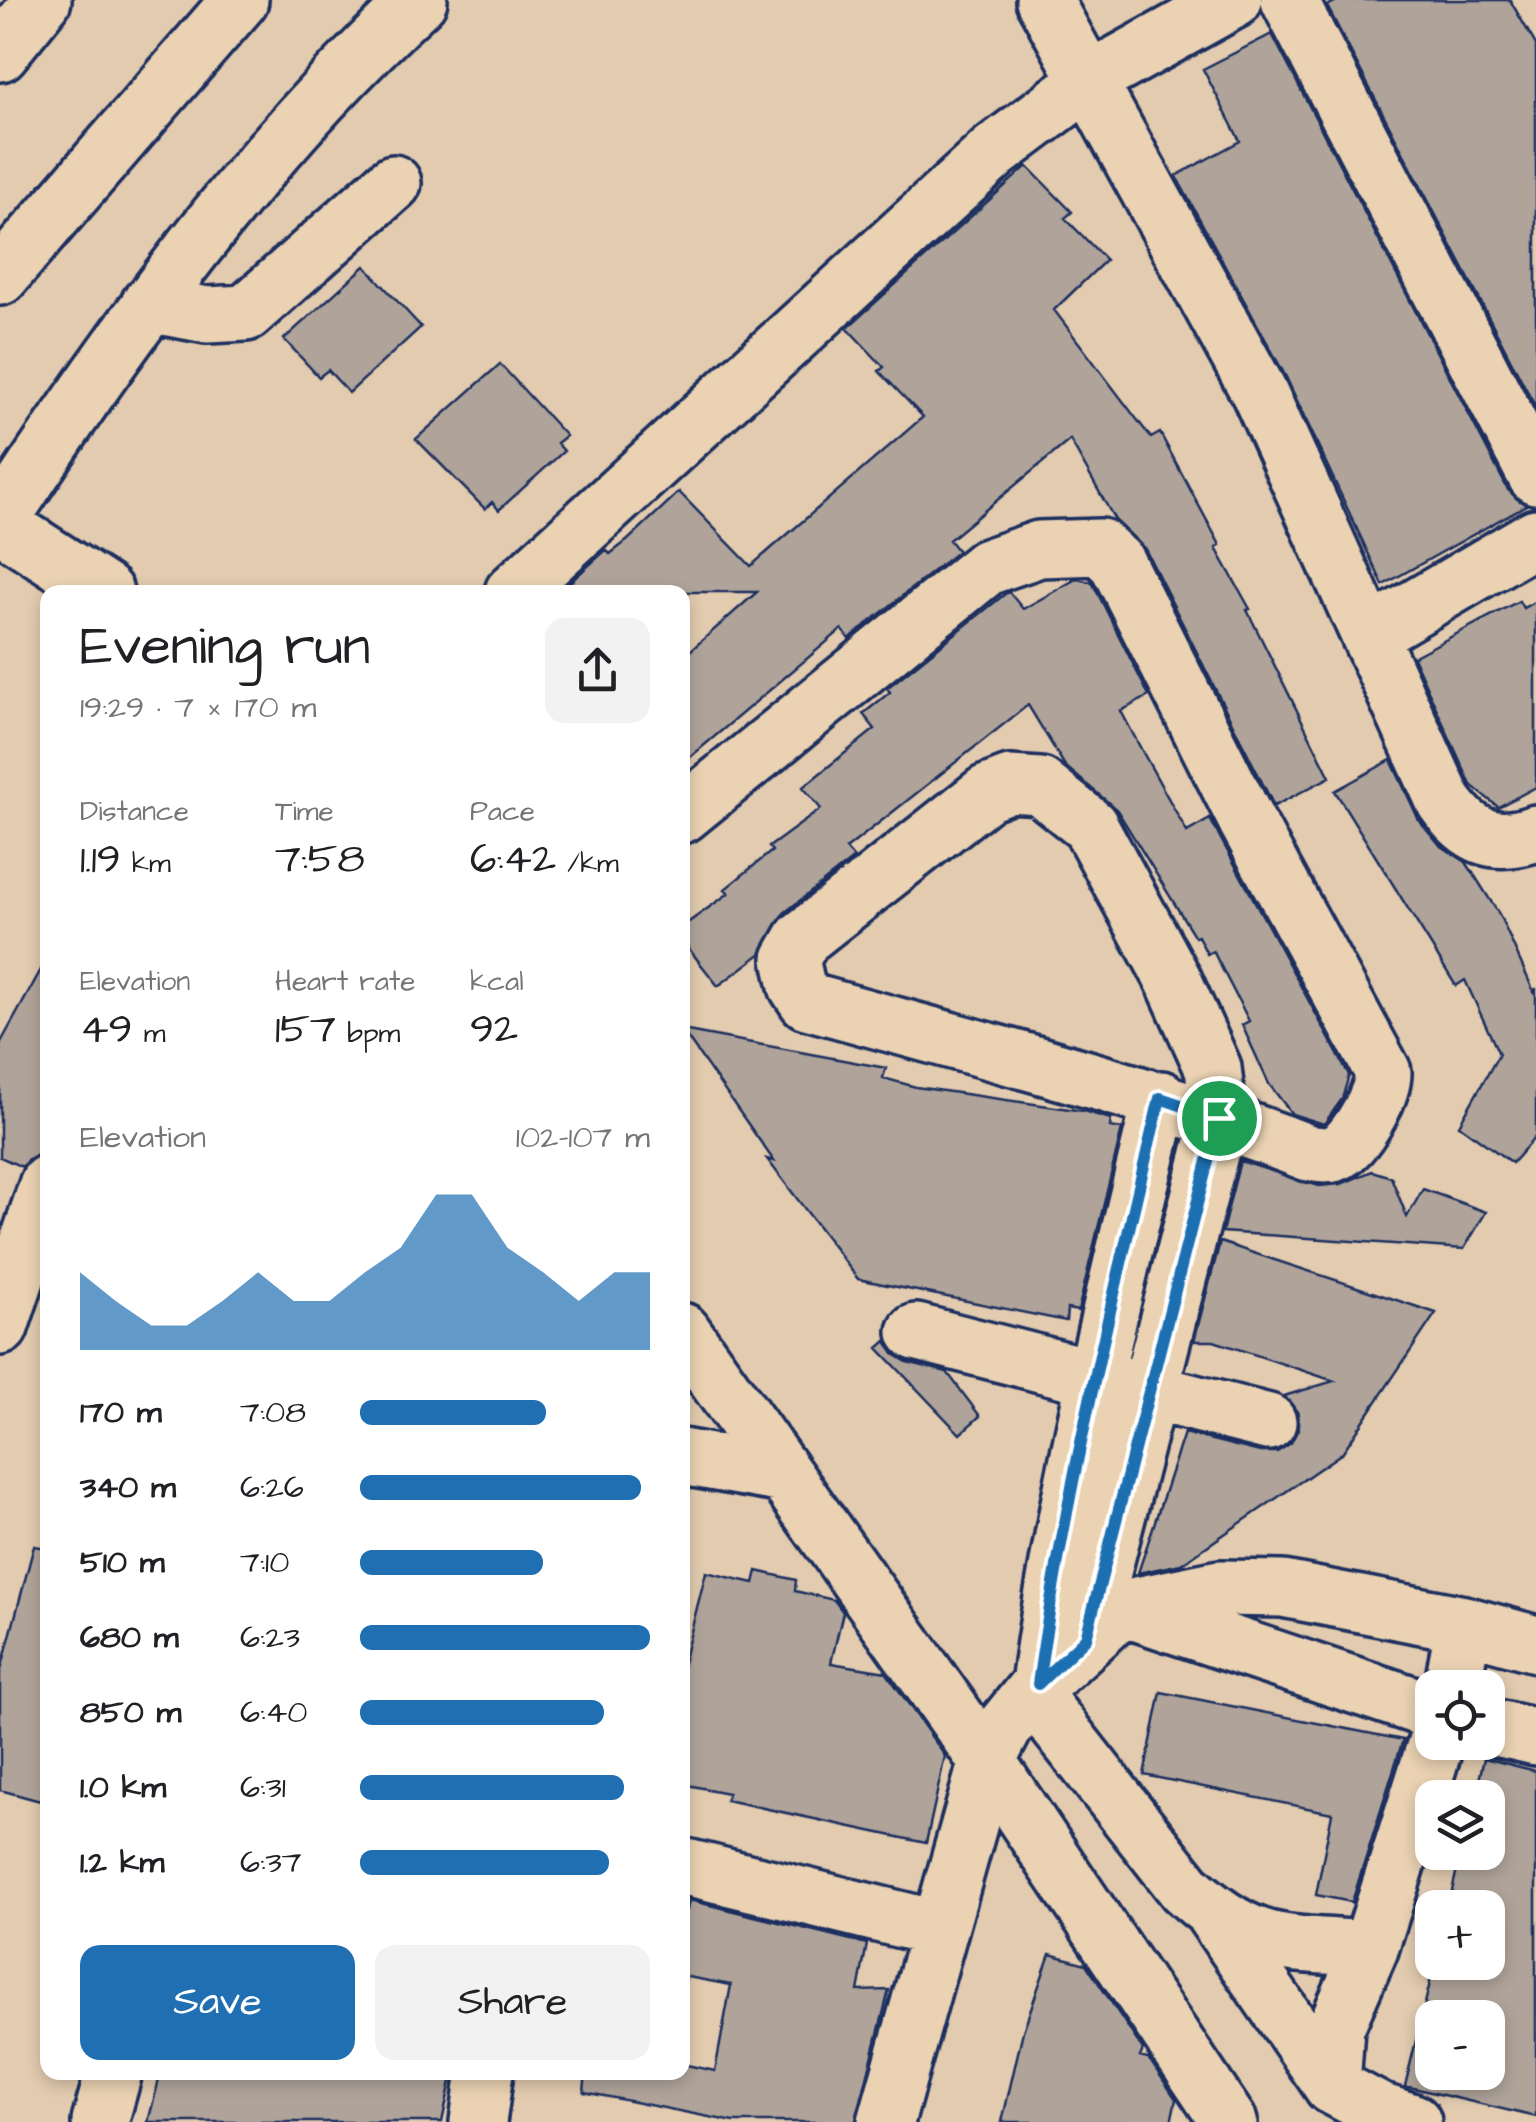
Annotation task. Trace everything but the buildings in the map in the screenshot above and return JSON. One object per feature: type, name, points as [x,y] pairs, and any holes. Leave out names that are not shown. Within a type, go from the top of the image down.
[{"type":"street","points":[[0,53],[43,0]]},
{"type":"street","points":[[0,278],[240,0]]},
{"type":"street","points":[[94,585],[0,522],[149,304],[273,152],[419,0]]},
{"type":"street","points":[[1044,0],[1091,79],[1260,392],[1444,801],[1462,827],[1511,842],[1536,832]]},
{"type":"street","points":[[521,585],[995,151],[1091,79],[1234,0]]},
{"type":"street","points":[[1289,0],[1536,476]]},
{"type":"street","points":[[149,304],[207,316],[246,313],[394,183]]},
{"type":"street","points":[[1371,634],[1536,537]]},
{"type":"street","points":[[690,809],[987,567],[1039,549],[1100,547],[1116,564],[1246,820],[1383,1072],[1384,1090],[1342,1150],[1334,1154],[1309,1154],[1219,1118],[1160,1098],[806,1001],[797,986],[791,958],[803,938],[987,793],[1010,784],[1040,786],[1090,826],[1173,979],[1213,1068],[1219,1118],[1152,1393],[1104,1623]]},
{"type":"street","points":[[1160,1098],[1093,1378],[1036,1689],[1185,1888],[1213,1913],[1237,1931],[1259,1939],[1370,1949]]},
{"type":"street","points":[[18,1318],[40,1218]]},
{"type":"street","points":[[916,1332],[1268,1422]]},
{"type":"street","points":[[690,1343],[987,1760],[1229,2122]]},
{"type":"street","points":[[690,1458],[784,1475]]},
{"type":"street","points":[[886,2122],[987,1760],[1006,1725],[1036,1689],[1104,1623],[1220,1588],[1283,1589],[1464,1624],[1536,1644]]},
{"type":"street","points":[[1104,1623],[1415,1706]]},
{"type":"street","points":[[1455,1670],[1464,1624]]},
{"type":"street","points":[[1505,1730],[1536,1737]]},
{"type":"street","points":[[1332,2086],[1336,2027],[1370,1949],[1430,1760]]},
{"type":"street","points":[[690,1868],[939,1929]]},
{"type":"street","points":[[1213,1913],[1332,2086],[1379,2111],[1413,2122]]},
{"type":"street","points":[[100,2122],[112,2080]]},
{"type":"street","points":[[478,2122],[484,2080]]},
{"type":"route","points":[[1160,1098],[1219,1118],[1152,1393],[1086,1638],[1038,1684],[1052,1588],[1093,1378],[1160,1098]]}]
